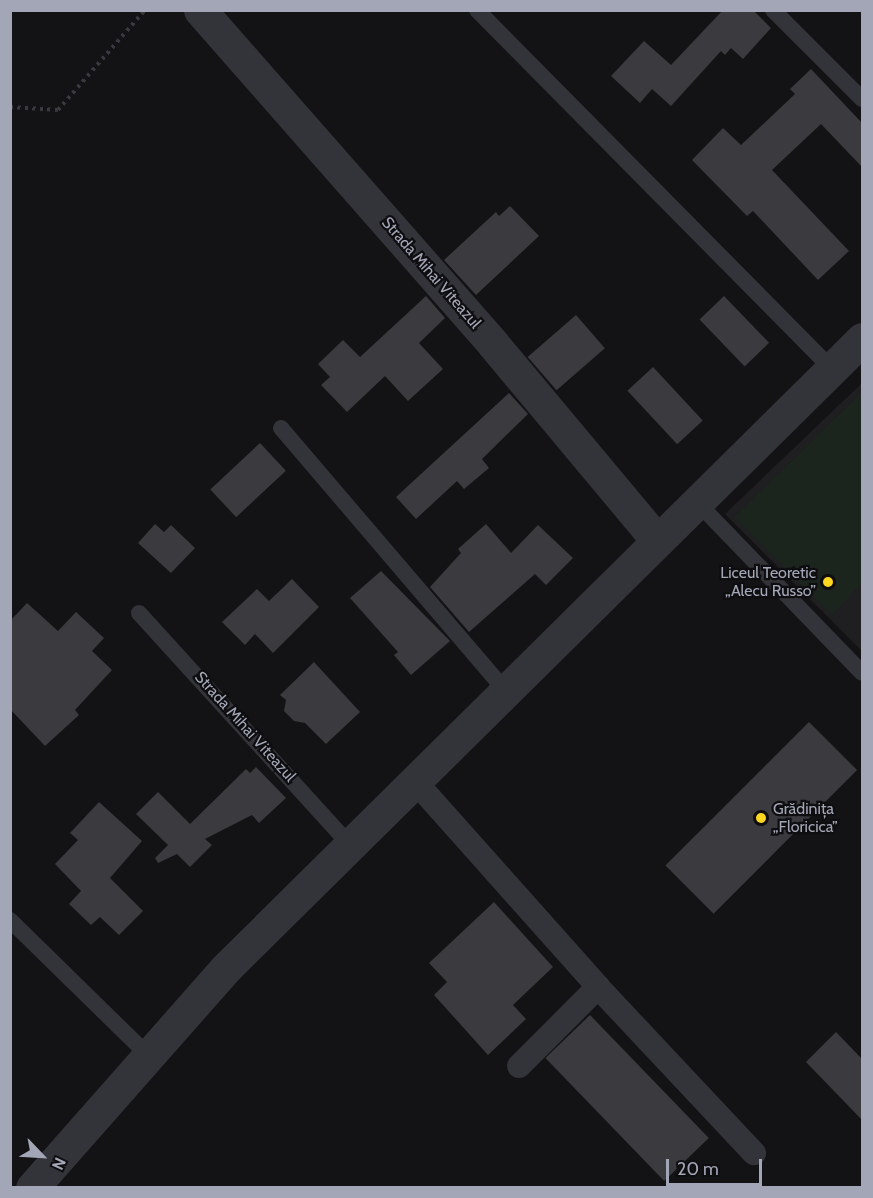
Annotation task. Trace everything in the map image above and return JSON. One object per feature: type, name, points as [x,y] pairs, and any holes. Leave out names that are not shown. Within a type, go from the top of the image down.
[{"type":"street","name":"Strada Mihai Viteazul","points":[[200,10],[493,344],[657,540]]},
{"type":"street","points":[[36,1186],[147,1054],[349,843],[695,500],[862,339]]},
{"type":"street","points":[[413,779],[598,987],[754,1153]]},
{"type":"street","points":[[519,1066],[598,987]]},
{"type":"lane","points":[[477,10],[832,369]]},
{"type":"lane","points":[[773,10],[862,99]]},
{"type":"lane","points":[[281,428],[504,689]]},
{"type":"lane","points":[[695,500],[862,673]]},
{"type":"lane","name":"Strada Mihai Viteazul","points":[[139,613],[349,843]]},
{"type":"lane","points":[[10,920],[147,1054]]},
{"type":"path","points":[[10,107],[58,110],[145,10]]},
{"type":"shaded area","name":"Liceul Teoretic „Alecu Russo”","points":[[862,383],[862,651],[725,514]]},
{"type":"shaded area","name":"Liceul Teoretic „Alecu Russo”","points":[[862,392],[862,583],[832,615],[734,517]]},
{"type":"building","points":[[723,10],[753,10],[771,28],[743,59],[731,48],[725,55],[721,51],[671,106],[652,89],[640,103],[611,76],[644,41],[671,65]]},
{"type":"building","points":[[811,69],[862,123],[862,167],[821,124],[772,170],[849,251],[818,280],[753,211],[747,216],[692,160],[723,128],[741,145],[795,94],[790,89]]},
{"type":"building","points":[[510,206],[539,236],[476,295],[444,260],[496,212],[499,216]]},
{"type":"building","points":[[426,296],[445,318],[419,343],[443,369],[408,401],[385,376],[347,412],[321,385],[330,377],[318,364],[343,340],[360,357]]},
{"type":"building","points":[[724,296],[769,343],[745,366],[700,320]]},
{"type":"building","points":[[576,315],[605,348],[557,390],[528,357]]},
{"type":"building","points":[[653,367],[703,420],[677,444],[627,391]]},
{"type":"building","points":[[509,393],[528,414],[482,459],[489,468],[464,489],[457,481],[416,519],[396,497]]},
{"type":"building","points":[[260,443],[286,471],[236,517],[210,489]]},
{"type":"building","points":[[155,524],[164,532],[171,525],[195,548],[171,573],[138,543]]},
{"type":"building","points":[[486,524],[511,553],[538,525],[573,558],[546,585],[535,574],[469,632],[430,587],[461,553],[458,549]]},
{"type":"building","points":[[381,571],[450,641],[411,675],[394,655],[398,652],[350,598]]},
{"type":"building","points":[[292,579],[319,607],[273,653],[255,634],[245,645],[222,622],[257,589],[269,601]]},
{"type":"building","points":[[27,603],[58,631],[76,612],[104,638],[92,651],[112,670],[75,710],[79,715],[45,746],[10,709],[10,621]]},
{"type":"building","points":[[314,662],[360,712],[326,744],[305,723],[294,721],[284,711],[286,700],[280,695]]},
{"type":"building","name":"Grădinița „Floricica”","points":[[809,722],[857,770],[714,914],[665,866]]},
{"type":"building","points":[[256,767],[286,798],[259,823],[252,815],[205,839],[212,845],[190,867],[177,854],[158,863],[155,858],[168,845],[136,814],[158,792],[190,824],[246,769],[250,773]]},
{"type":"building","points":[[99,802],[142,841],[110,878],[143,911],[119,935],[100,917],[91,925],[69,904],[81,891],[55,864],[78,840],[70,833]]},
{"type":"building","points":[[494,902],[553,967],[513,1005],[526,1019],[488,1055],[434,995],[447,982],[429,963]]},
{"type":"building","points":[[590,1015],[709,1138],[664,1181],[545,1058]]},
{"type":"building","points":[[836,1032],[862,1059],[862,1120],[806,1062]]},
{"type":"place","name":"Liceul Teoretic „Alecu Russo”","points":[[828,582]]},
{"type":"place","name":"Grădinița „Floricica”","points":[[761,818]]}]
